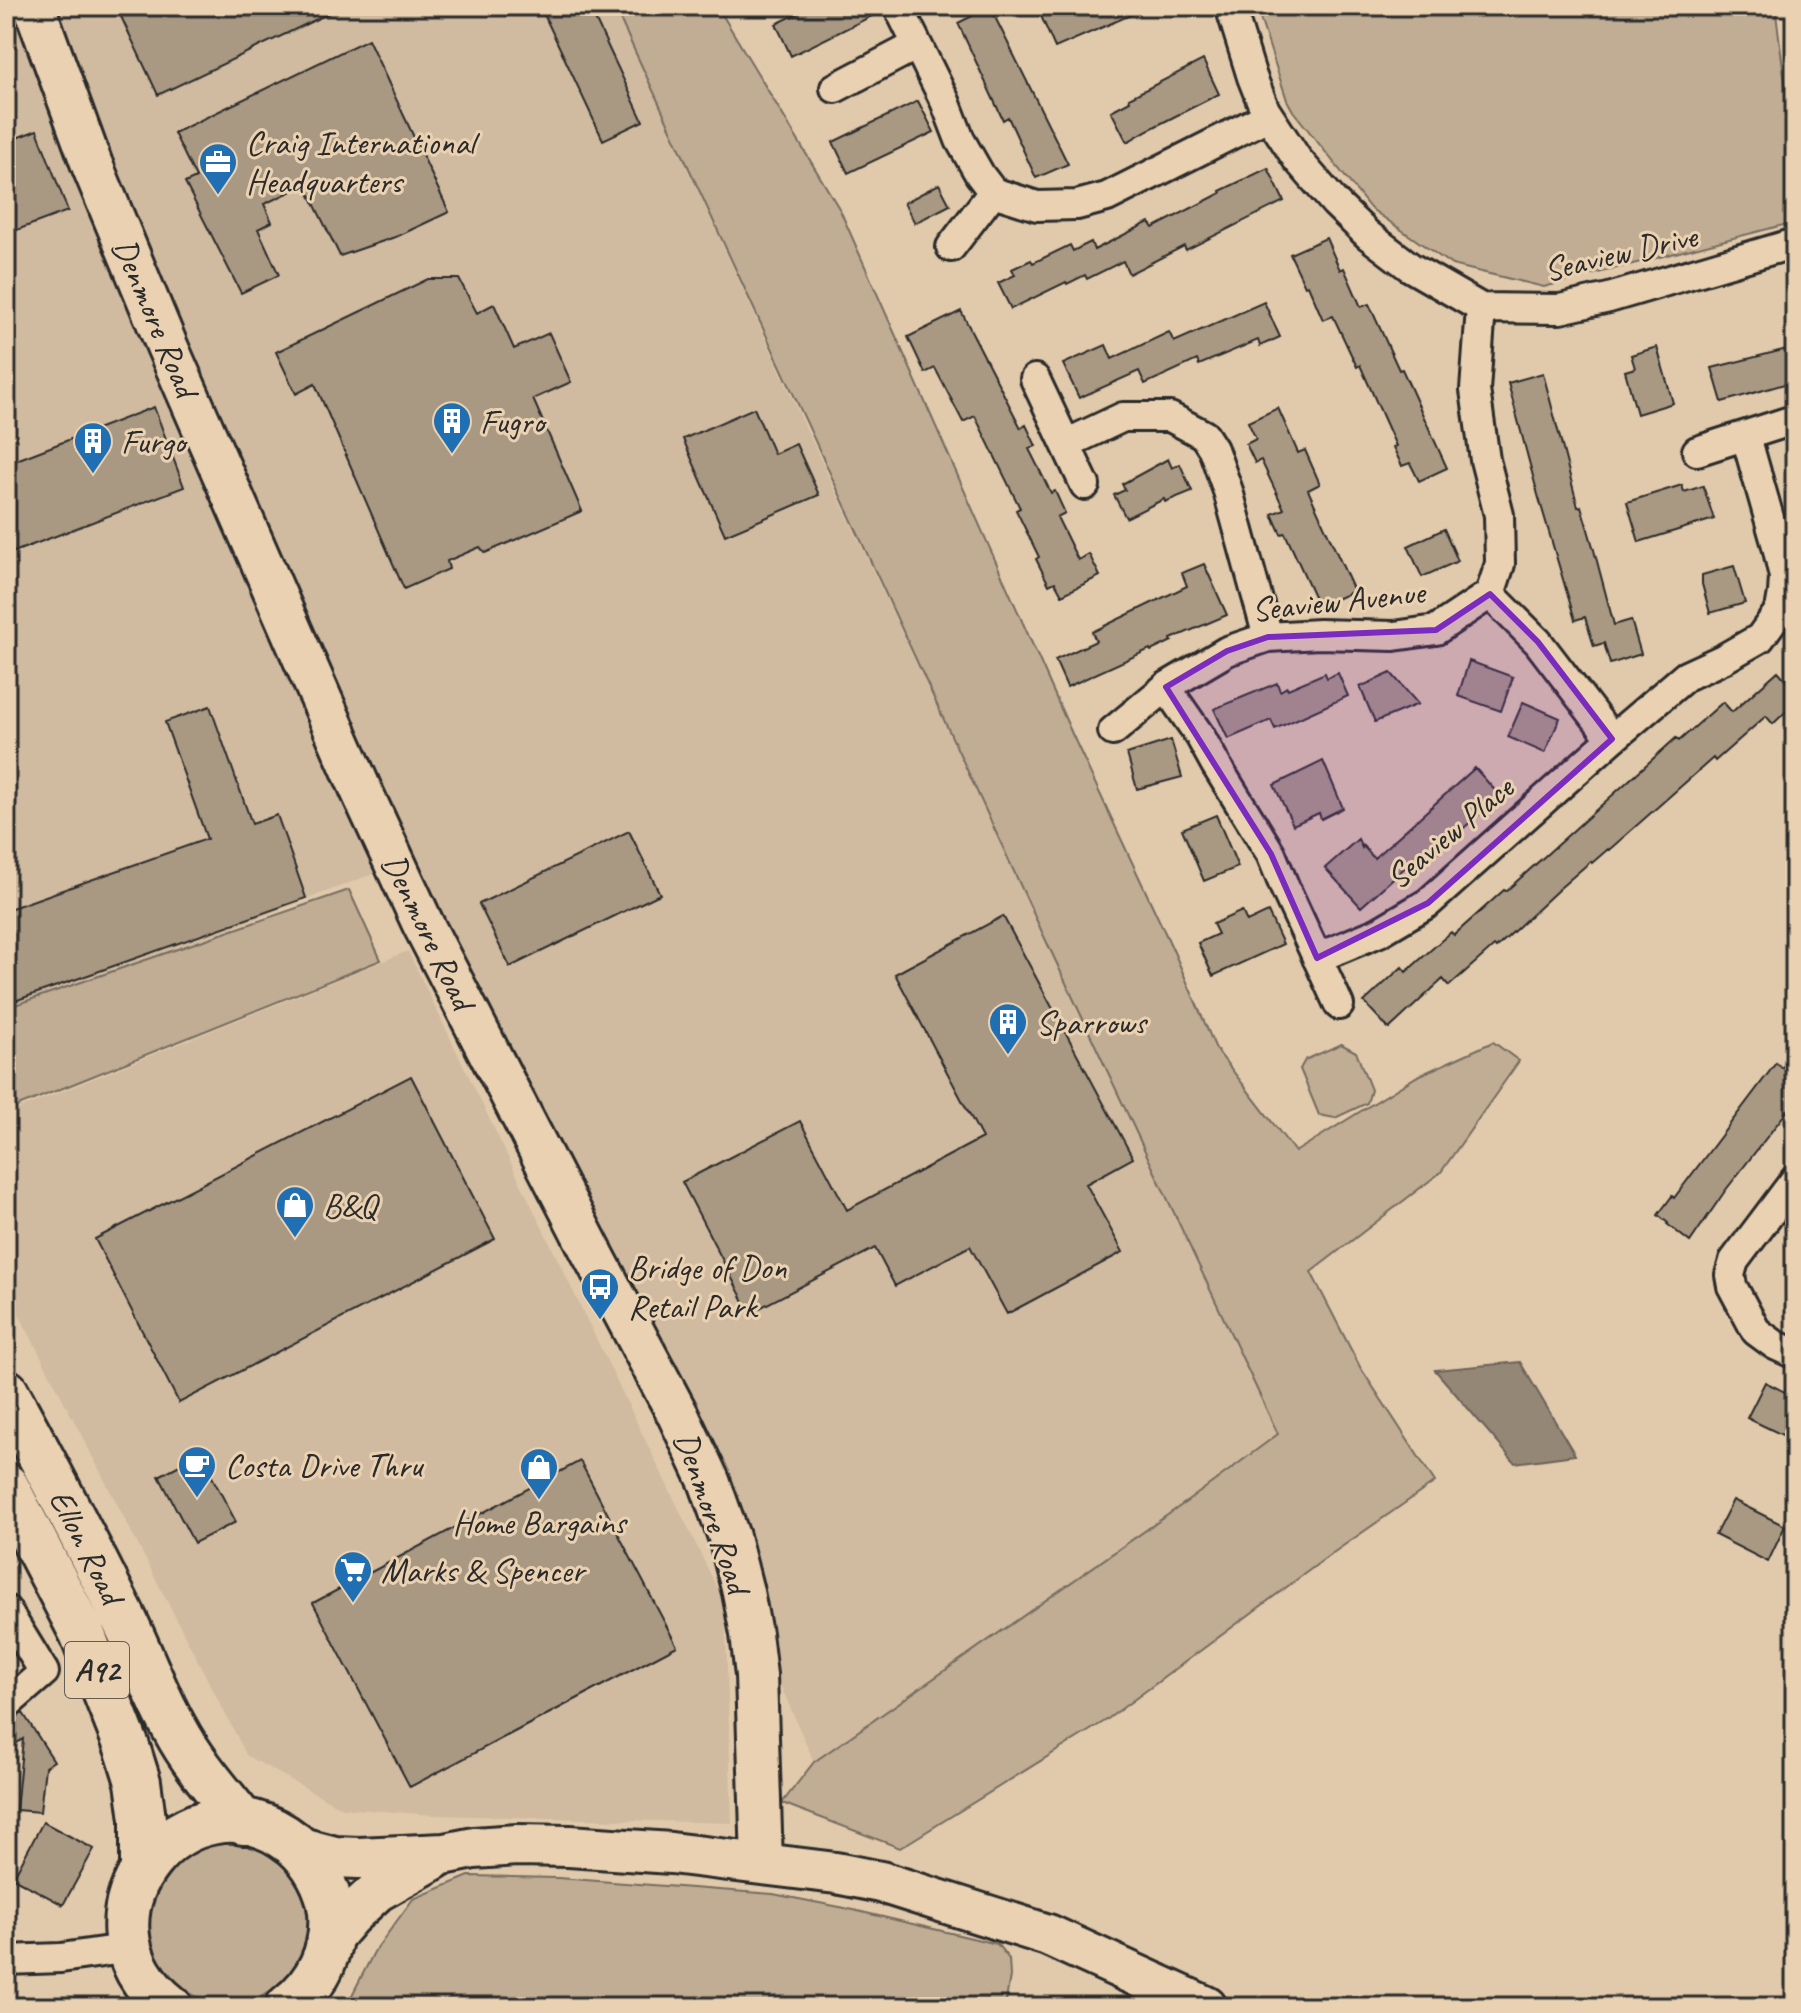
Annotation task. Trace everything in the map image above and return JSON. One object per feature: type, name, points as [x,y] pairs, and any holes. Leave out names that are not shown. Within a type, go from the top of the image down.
[{"type":"main road","name":"Ellon Road","points":[[6,1392],[107,1585],[173,1727],[190,1755],[243,1822]]},
{"type":"main road","name":"Ellon Road","points":[[6,1486],[82,1633],[127,1747],[138,1782],[143,1819],[143,1867]]},
{"type":"main road","name":"A92","points":[[170,2007],[141,1977],[130,1948],[127,1935],[131,1893],[143,1867],[162,1846],[187,1830],[214,1822],[243,1822],[272,1831],[297,1847],[314,1866],[326,1888],[331,1938],[327,1952],[307,1991],[288,2007]]},
{"type":"street","name":"Denmore Road","points":[[34,6],[97,179],[361,790],[423,924],[678,1415],[709,1481],[729,1537],[751,1634],[756,1675],[762,1863]]},
{"type":"street","points":[[898,6],[945,101],[960,140],[980,175],[993,192],[1037,206],[1077,205],[1107,197],[1268,116]]},
{"type":"street","name":"Seaview Drive","points":[[1230,6],[1268,116],[1297,159],[1368,235],[1410,267],[1481,308],[1560,309],[1609,298],[1795,243]]},
{"type":"street","points":[[835,88],[917,45]]},
{"type":"street","points":[[951,247],[993,192]]},
{"type":"street","points":[[1481,308],[1475,390],[1485,460],[1499,515],[1500,564],[1490,594],[1538,642],[1612,739]]},
{"type":"street","points":[[1035,379],[1085,485]]},
{"type":"street","points":[[1066,444],[1123,417],[1170,417],[1204,435],[1213,449],[1228,491],[1268,637]]},
{"type":"street","points":[[1697,451],[1787,422]]},
{"type":"street","name":"Seaview Place","points":[[1317,958],[1379,932],[1428,903],[1686,676],[1760,638],[1780,610],[1784,577],[1746,437]]},
{"type":"street","name":"Seaview Avenue","points":[[1113,731],[1166,687],[1227,651],[1268,637],[1319,634],[1394,636],[1436,630],[1490,594]]},
{"type":"street","points":[[1166,687],[1200,736],[1271,854],[1339,1005]]},
{"type":"street","points":[[1795,1180],[1734,1261],[1730,1275],[1732,1286],[1756,1331],[1775,1345],[1795,1354]]},
{"type":"street","points":[[6,1610],[44,1672],[6,1705]]},
{"type":"street","points":[[297,1847],[335,1857],[359,1858],[444,1854],[517,1845],[543,1846],[671,1853],[836,1873],[881,1882],[1048,1935],[1206,2007]]},
{"type":"street","points":[[331,1938],[377,1891],[444,1854]]},
{"type":"street","points":[[6,1960],[61,1958],[130,1948]]},
{"type":"highlighted area","points":[[1490,594],[1538,642],[1612,739],[1428,903],[1317,958],[1271,854],[1166,687],[1227,651],[1268,637],[1436,630]]},
{"type":"shaded area","points":[[6,6],[614,6],[807,430],[1279,1437],[814,1762],[417,857],[6,1015]]},
{"type":"shaded area","points":[[614,6],[717,6],[840,210],[1073,736],[1216,1049],[1295,1152],[1416,1077],[1493,1042],[1519,1061],[1441,1172],[1311,1272],[1360,1367],[1435,1482],[1330,1555],[1105,1721],[900,1848],[782,1803],[814,1762],[1189,1500],[1278,1434]]},
{"type":"shaded area","points":[[1256,6],[1775,6],[1785,83],[1795,118],[1795,222],[1544,287],[1452,265],[1370,208],[1293,111]]},
{"type":"shaded area","points":[[349,890],[381,960],[6,1111],[6,1008]]},
{"type":"shaded area","name":"Bridge of Don Retail Park","points":[[408,951],[725,1604],[732,1823],[433,1815],[342,1808],[247,1756],[6,1289],[6,1114]]},
{"type":"shaded area","points":[[1341,1044],[1356,1052],[1371,1090],[1367,1103],[1335,1118],[1319,1115],[1300,1069],[1305,1060]]},
{"type":"shaded area","points":[[1520,1362],[1575,1455],[1515,1463],[1435,1370]]},
{"type":"shaded area","points":[[228,1843],[259,1849],[285,1866],[302,1892],[308,1923],[302,1954],[285,1980],[259,1997],[228,2003],[197,1997],[171,1980],[154,1954],[148,1923],[154,1892],[171,1866],[197,1849]]},
{"type":"shaded area","points":[[469,1876],[558,1878],[773,1894],[997,1944],[1009,1959],[1010,1976],[1005,2007],[346,2007],[374,1952],[413,1899]]},
{"type":"building","points":[[116,6],[344,6],[158,95]]},
{"type":"building","points":[[540,6],[589,6],[643,121],[603,140]]},
{"type":"building","points":[[813,6],[881,6],[882,11],[791,56],[776,24]]},
{"type":"building","points":[[1065,6],[1151,6],[1055,48],[1041,16]]},
{"type":"building","points":[[990,7],[1068,164],[1036,178],[1008,117],[1003,120],[958,23]]},
{"type":"building","points":[[368,39],[449,212],[398,236],[340,256],[305,185],[264,204],[272,222],[258,229],[279,275],[241,293],[185,183],[196,178],[174,133]]},
{"type":"building","points":[[1203,60],[1219,94],[1127,142],[1111,111],[1130,101],[1129,98]]},
{"type":"building","points":[[918,101],[934,132],[848,173],[833,142]]},
{"type":"building","points":[[37,130],[68,211],[6,234],[6,142]]},
{"type":"building","points":[[1268,168],[1284,201],[1186,250],[1184,246],[1129,274],[1123,261],[1087,279],[1085,275],[1066,282],[1011,309],[998,283],[1015,275],[1012,269],[1031,260],[1033,263],[1070,245],[1073,251],[1091,242],[1094,250],[1149,222],[1153,228]]},
{"type":"building","points":[[939,184],[950,205],[915,223],[904,203]]},
{"type":"building","points":[[1326,238],[1340,270],[1344,268],[1361,307],[1369,304],[1447,468],[1419,481],[1410,463],[1402,466],[1360,365],[1357,367],[1333,316],[1323,320],[1290,254]]},
{"type":"building","name":"Fugro","points":[[428,279],[459,279],[477,313],[494,304],[514,349],[549,333],[571,382],[533,399],[582,511],[485,553],[480,547],[447,561],[449,569],[404,589],[315,384],[296,394],[276,352]]},
{"type":"building","points":[[1264,302],[1280,337],[1260,346],[1258,340],[1199,365],[1197,360],[1145,384],[1139,371],[1079,398],[1063,364],[1106,345],[1112,359],[1169,332],[1174,342]]},
{"type":"building","points":[[961,311],[1021,428],[1026,425],[1036,446],[1029,449],[1065,513],[1057,517],[1078,560],[1089,554],[1100,576],[1062,595],[1055,582],[1049,585],[1036,559],[1039,557],[1016,510],[1020,508],[975,416],[963,422],[935,368],[925,373],[908,337]]},
{"type":"building","points":[[1657,347],[1673,403],[1637,414],[1625,371],[1635,368],[1631,355]]},
{"type":"building","points":[[1795,347],[1795,381],[1722,402],[1712,368]]},
{"type":"building","points":[[1543,373],[1578,507],[1581,506],[1614,625],[1631,620],[1641,654],[1610,664],[1604,643],[1594,646],[1585,617],[1575,620],[1508,383]]},
{"type":"building","name":"Furgo","points":[[154,407],[184,487],[6,555],[6,464]]},
{"type":"building","points":[[754,408],[774,454],[796,444],[819,495],[725,535],[683,439]]},
{"type":"building","points":[[1278,408],[1298,453],[1305,450],[1320,484],[1308,490],[1354,591],[1319,607],[1285,533],[1281,534],[1272,514],[1284,509],[1261,460],[1255,463],[1246,444],[1256,439],[1248,422]]},
{"type":"building","points":[[1168,459],[1172,468],[1180,464],[1192,491],[1165,502],[1164,499],[1126,518],[1114,495],[1125,490],[1122,484]]},
{"type":"building","points":[[1682,485],[1684,492],[1703,486],[1714,519],[1639,542],[1627,502]]},
{"type":"building","points":[[1444,529],[1458,561],[1422,577],[1408,546]]},
{"type":"building","points":[[1204,564],[1227,615],[1067,687],[1055,660],[1096,641],[1092,632],[1187,586],[1182,573]]},
{"type":"building","points":[[1734,566],[1745,603],[1710,613],[1702,575]]},
{"type":"building","points":[[1469,661],[1513,677],[1501,711],[1458,696]]},
{"type":"building","points":[[1778,671],[1795,690],[1795,703],[1773,724],[1766,716],[1715,761],[1713,758],[1449,986],[1443,979],[1389,1029],[1364,1002],[1402,967],[1406,972],[1451,932],[1454,935],[1506,891],[1676,738],[1679,741],[1723,702],[1732,712]]},
{"type":"building","points":[[1325,673],[1327,678],[1338,673],[1348,696],[1275,729],[1271,720],[1228,739],[1214,709],[1277,683],[1280,691]]},
{"type":"building","points":[[1391,673],[1418,704],[1375,722],[1360,687]]},
{"type":"building","points":[[1523,702],[1560,718],[1545,753],[1508,737]]},
{"type":"building","points":[[210,706],[252,824],[277,815],[306,898],[6,1004],[6,910],[207,839],[165,722]]},
{"type":"building","points":[[1171,740],[1182,777],[1137,789],[1127,754]]},
{"type":"building","points":[[1323,761],[1343,808],[1321,819],[1319,813],[1293,825],[1274,785]]},
{"type":"building","points":[[1475,768],[1500,796],[1415,871],[1409,864],[1361,907],[1325,868],[1358,839],[1362,848],[1374,858]]},
{"type":"building","points":[[1216,815],[1238,867],[1204,881],[1182,829]]},
{"type":"building","points":[[629,831],[660,894],[510,967],[479,904]]},
{"type":"building","points":[[1242,911],[1247,922],[1268,912],[1283,944],[1213,976],[1198,943],[1218,934],[1213,924]]},
{"type":"building","name":"Sparrows","points":[[1003,916],[1133,1158],[1086,1184],[1123,1252],[1007,1314],[970,1246],[895,1286],[875,1248],[750,1313],[682,1182],[800,1121],[847,1210],[982,1138],[895,974]]},
{"type":"building","points":[[1795,1050],[1795,1101],[1690,1242],[1658,1215],[1776,1063],[1782,1068]]},
{"type":"building","name":"B&Q","points":[[411,1076],[495,1239],[179,1403],[95,1239]]},
{"type":"building","points":[[1765,1382],[1795,1397],[1795,1441],[1747,1418]]},
{"type":"building","name":"Costa Drive Thru","points":[[200,1454],[236,1522],[194,1543],[159,1476]]},
{"type":"building","points":[[580,1461],[677,1646],[410,1787],[313,1603]]},
{"type":"building","points":[[1733,1500],[1785,1526],[1768,1562],[1715,1535]]},
{"type":"building","points":[[23,1713],[54,1761],[45,1767],[40,1812],[16,1810],[23,1739],[6,1750],[6,1724]]},
{"type":"building","points":[[43,1822],[94,1849],[63,1905],[13,1878]]},
{"type":"place","name":"Craig International Headquarters","points":[[218,196]]},
{"type":"place","name":"Fugro","points":[[452,455]]},
{"type":"place","name":"Furgo","points":[[93,475]]},
{"type":"place","name":"Sparrows","points":[[1008,1056]]},
{"type":"place","name":"B&Q","points":[[295,1239]]},
{"type":"place","name":"Bridge of Don Retail Park","points":[[600,1321]]},
{"type":"place","name":"Costa Drive Thru","points":[[197,1499]]},
{"type":"place","name":"Home Bargains","points":[[539,1501]]},
{"type":"place","name":"Marks & Spencer","points":[[353,1604]]}]
